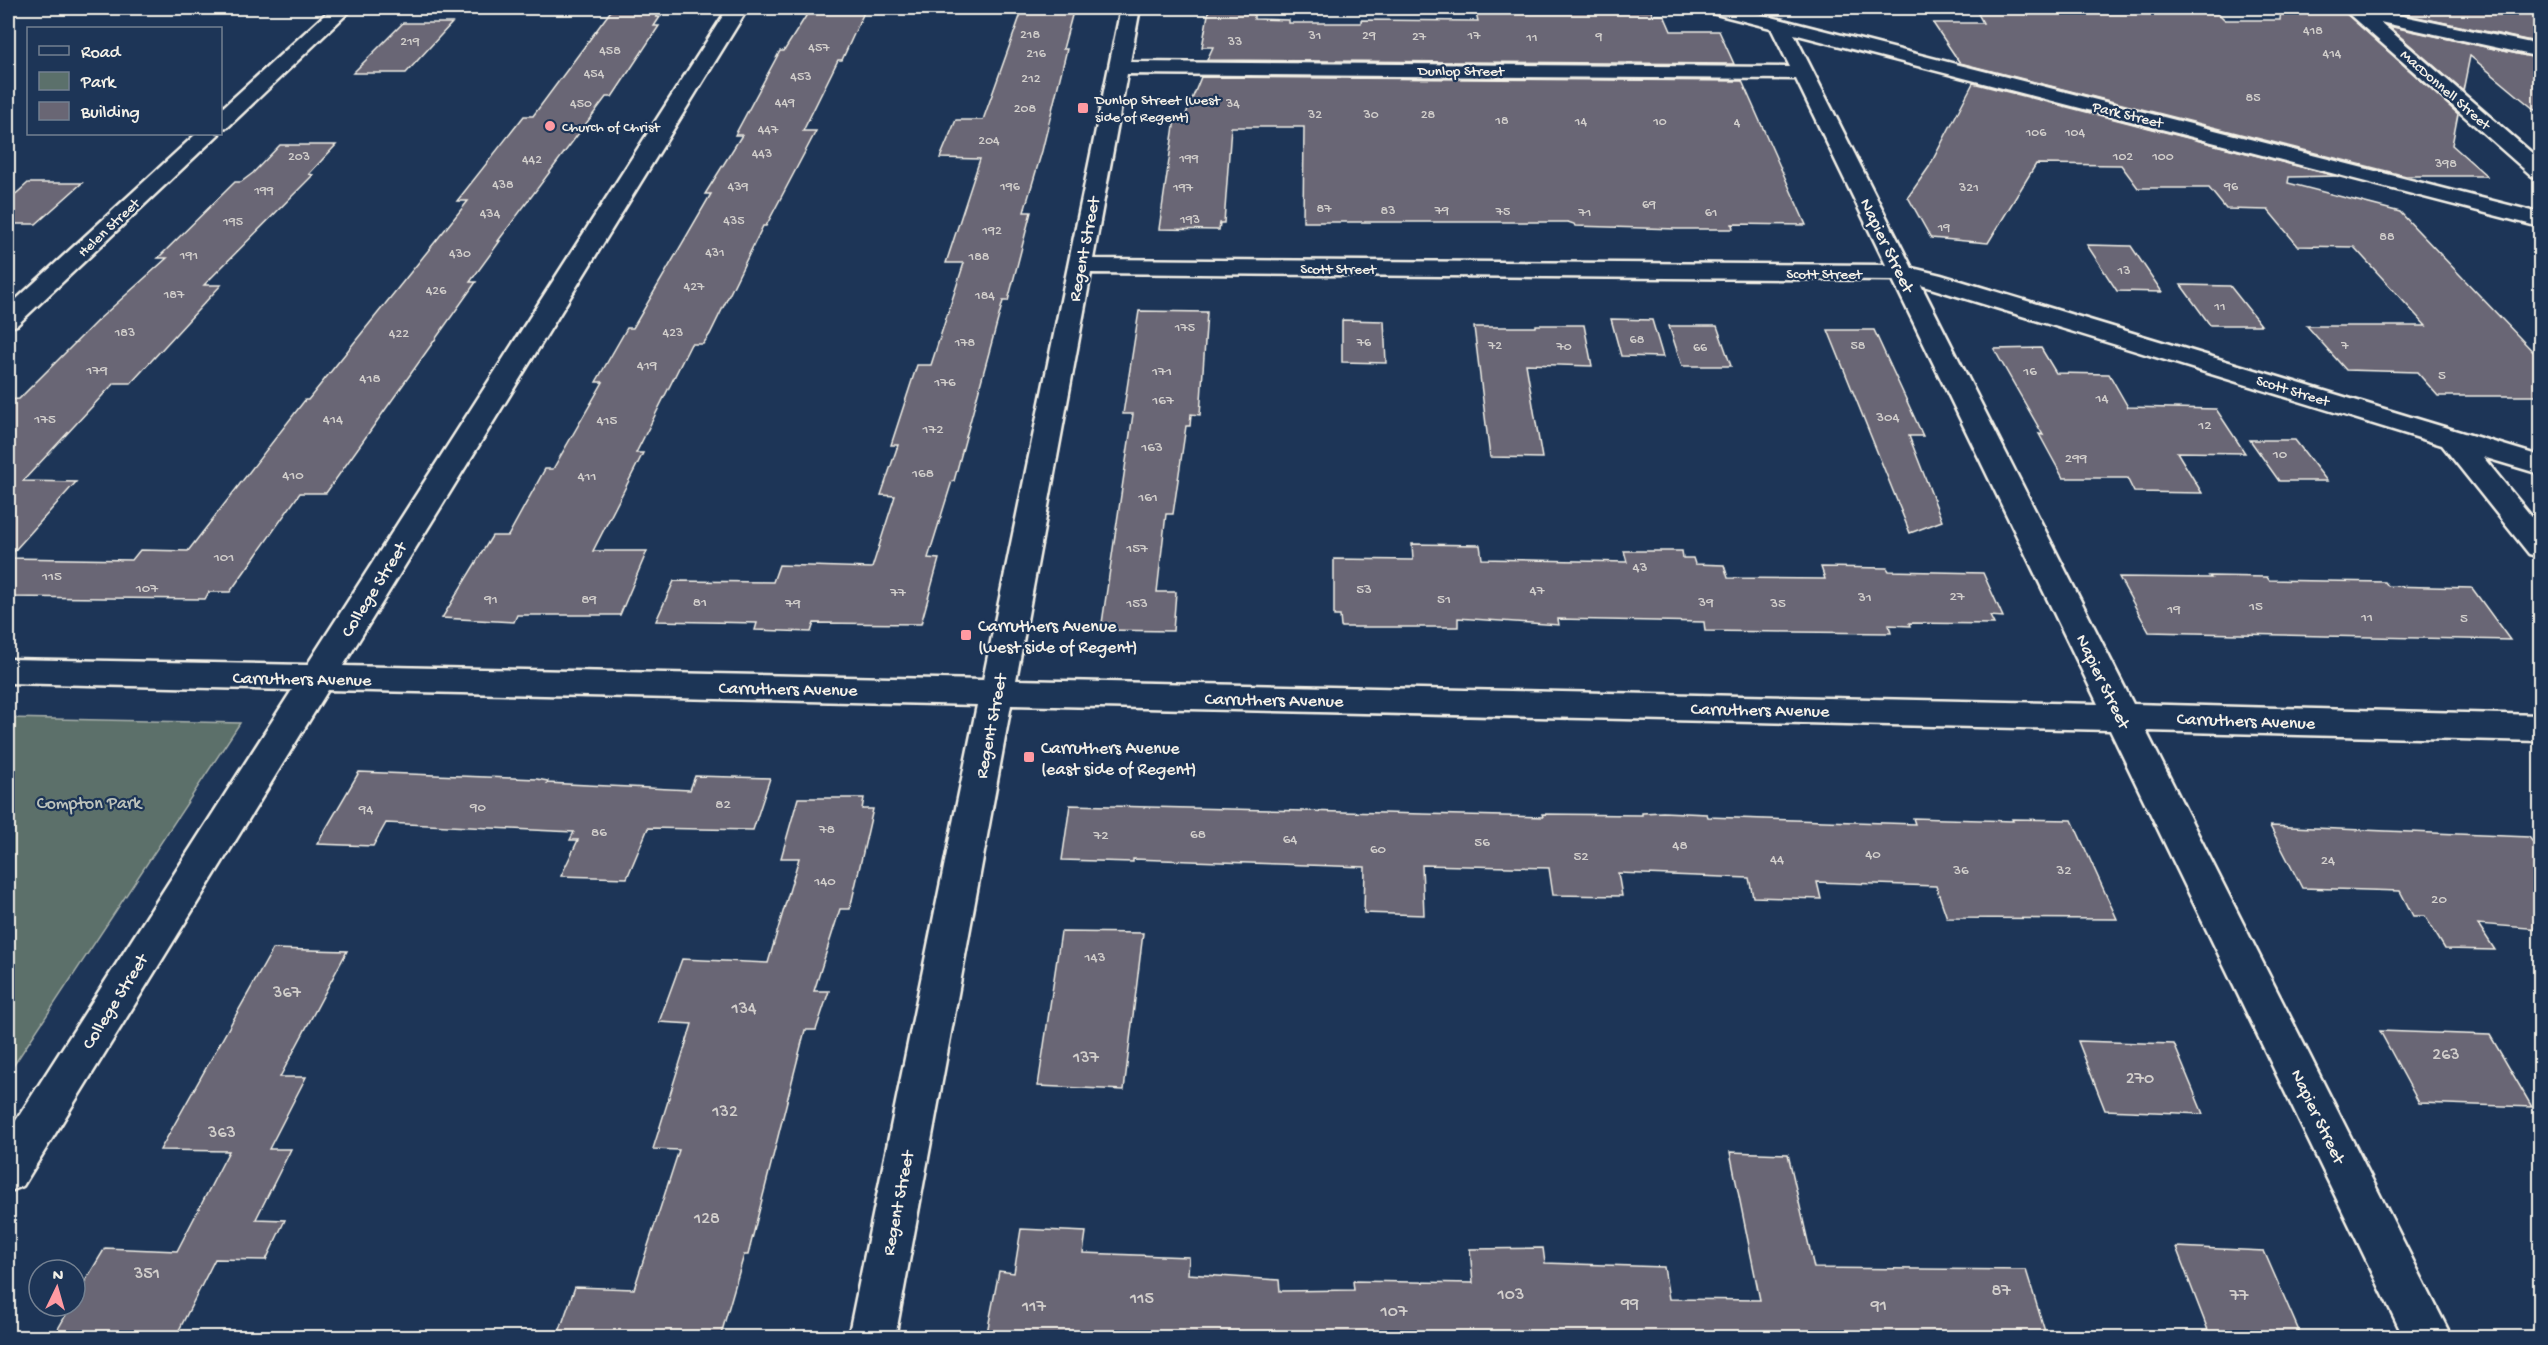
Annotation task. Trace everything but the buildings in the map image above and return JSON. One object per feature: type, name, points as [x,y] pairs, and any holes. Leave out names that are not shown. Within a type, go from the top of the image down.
[{"type":"street","points":[[222,120],[343,8]]},
{"type":"street","name":"College Street","points":[[8,1171],[738,8]]},
{"type":"street","name":"Regent Street","points":[[871,1338],[1130,8]]},
{"type":"street","name":"Park Street","points":[[1715,8],[2541,220]]},
{"type":"street","points":[[2349,9],[2541,51]]},
{"type":"street","name":"MacDonnell Street","points":[[2349,9],[2541,171]]},
{"type":"street","name":"Napier Street","points":[[1779,24],[2429,1338]]},
{"type":"street","name":"Dunlop Street","points":[[1118,68],[1803,73]]},
{"type":"street","name":"Helen Street","points":[[8,320],[207,135]]},
{"type":"street","name":"Scott Street","points":[[1080,266],[1901,273],[1932,280],[2541,465]]},
{"type":"street","points":[[2451,437],[2541,547]]},
{"type":"street","name":"Carruthers Avenue","points":[[8,671],[2541,728]]},
{"type":"green space","name":"Compton Park","points":[[8,718],[240,723],[8,1074]]},
{"type":"place","name":"Dunlop Street (west side of Regent)","points":[[1083,108]]},
{"type":"place","name":"Church of Christ","points":[[550,126]]},
{"type":"place","name":"Carruthers Avenue (west side of Regent)","points":[[966,635]]},
{"type":"place","name":"Carruthers Avenue (east side of Regent)","points":[[1029,757]]}]
